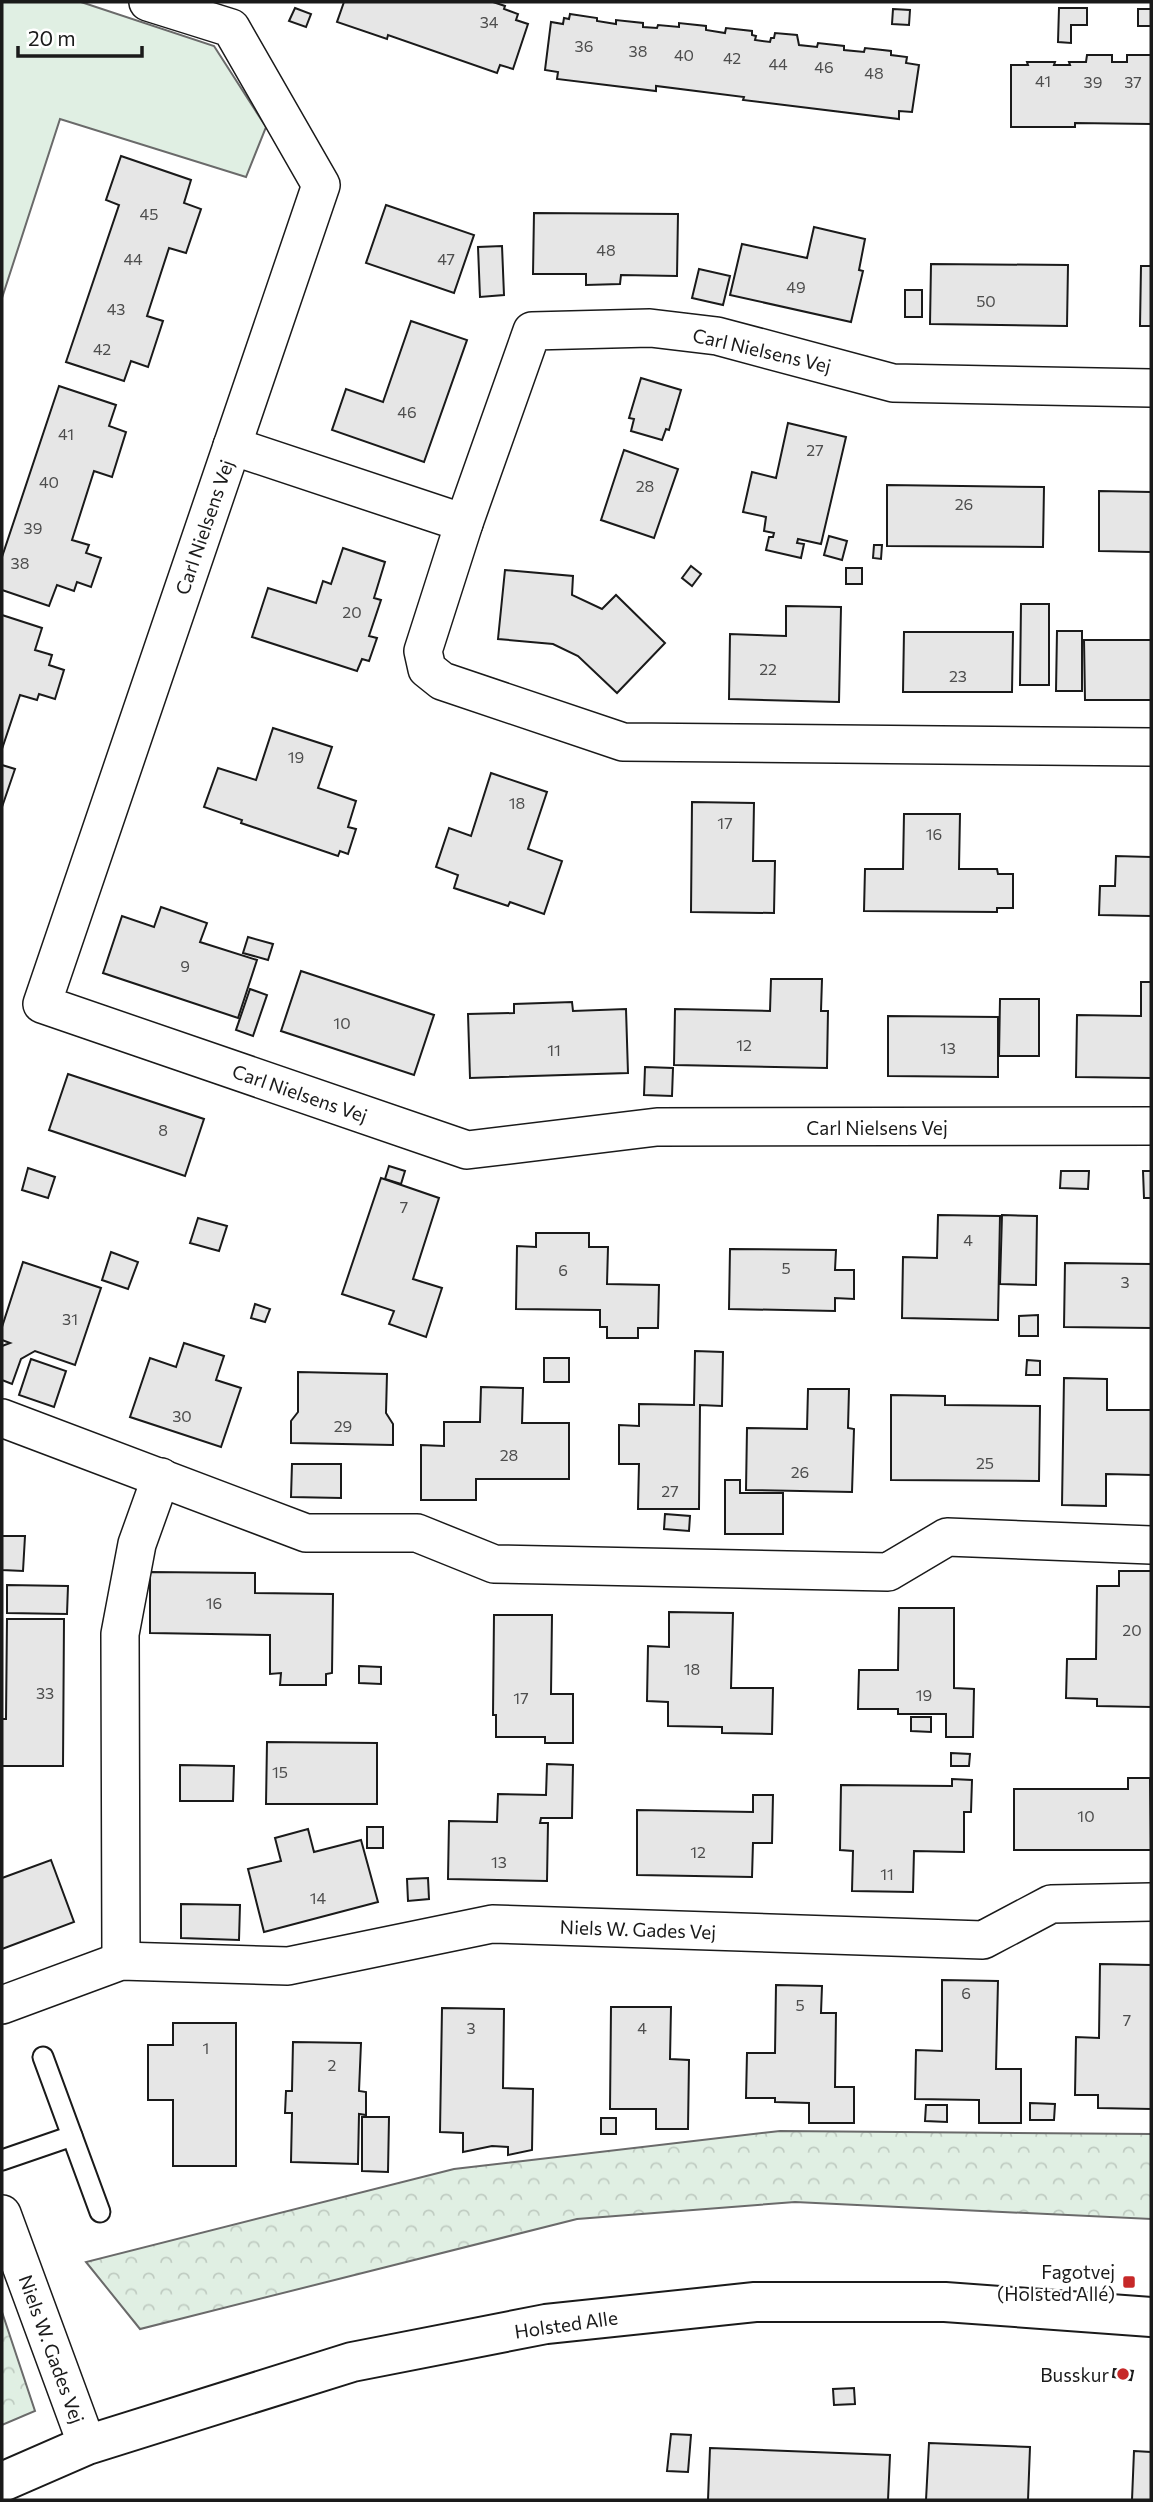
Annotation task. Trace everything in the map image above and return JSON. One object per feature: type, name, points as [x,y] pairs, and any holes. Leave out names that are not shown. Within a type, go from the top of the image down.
[{"type":"street","name":"Carl Nielsens Vej","points":[[148,2],[231,28],[321,185],[41,1004],[467,1150],[657,1128],[1151,1126]]},
{"type":"street","name":"Carl Nielsens Vej","points":[[1151,388],[893,383],[717,336],[650,328],[532,331],[464,523],[424,651],[427,669],[442,681],[623,742],[1151,747]]},
{"type":"street","name":"Carl Nielsens Vej","points":[[232,446],[464,523]]},
{"type":"street","points":[[2,1418],[306,1533],[418,1532],[494,1564],[888,1572],[947,1537],[1151,1545]]},
{"type":"street","points":[[121,1961],[120,1634],[137,1544],[161,1476]]},
{"type":"street","name":"Niels W. Gades Vej","points":[[2,2005],[121,1961],[288,1966],[492,1924],[983,1940],[1051,1904],[1151,1902]]},
{"type":"street","name":"Niels W. Gades Vej","points":[[2,2214],[88,2445]]},
{"type":"street","name":"Holsted Alle","points":[[2,2482],[88,2445],[352,2362],[546,2324],[755,2301],[945,2302],[1151,2317]]},
{"type":"lane","points":[[43,2057],[100,2212]]},
{"type":"lane","points":[[2,2160],[72,2136]]},
{"type":"green space","points":[[2,2],[81,2],[214,46],[266,127],[246,177],[60,119],[2,298]]},
{"type":"green space","points":[[780,2131],[1151,2134],[1151,2219],[795,2202],[577,2219],[140,2329],[86,2262],[454,2169]]},
{"type":"green space","points":[[2,2312],[35,2411],[2,2425]]},
{"type":"building","points":[[344,2],[493,2],[518,14],[516,20],[528,24],[513,69],[500,65],[497,73],[388,35],[387,39],[337,22]]},
{"type":"building","points":[[295,8],[311,14],[306,27],[289,21]]},
{"type":"building","points":[[1059,8],[1087,8],[1087,25],[1071,25],[1071,43],[1058,42]]},
{"type":"building","points":[[893,9],[910,10],[909,25],[892,24]]},
{"type":"building","points":[[1138,9],[1151,9],[1151,26],[1138,26]]},
{"type":"building","points":[[570,14],[616,24],[616,20],[643,23],[643,27],[679,27],[679,23],[706,26],[706,30],[725,33],[726,28],[752,31],[752,35],[756,36],[755,40],[770,42],[775,33],[797,35],[799,45],[817,47],[818,43],[844,46],[844,50],[864,52],[865,48],[891,51],[891,55],[907,57],[906,63],[919,65],[912,112],[899,111],[899,119],[743,100],[744,97],[656,86],[656,91],[557,79],[558,72],[545,70],[551,22],[563,24],[564,18],[569,19]]},
{"type":"building","points":[[1087,55],[1112,55],[1112,62],[1127,62],[1127,55],[1151,55],[1151,124],[1075,123],[1075,127],[1011,127],[1011,65],[1055,62],[1054,65],[1070,65],[1069,62],[1086,62]]},
{"type":"building","points":[[121,156],[191,180],[184,203],[201,209],[186,253],[169,248],[147,316],[163,321],[148,367],[131,361],[124,381],[66,362],[119,205],[106,200]]},
{"type":"building","points":[[386,205],[474,235],[454,293],[366,263]]},
{"type":"building","points":[[534,213],[678,214],[677,276],[621,275],[620,284],[586,285],[586,274],[533,274]]},
{"type":"building","points":[[814,227],[865,239],[859,270],[863,271],[851,322],[730,295],[742,244],[807,258]]},
{"type":"building","points":[[502,246],[504,295],[480,297],[478,247]]},
{"type":"building","points":[[931,264],[1068,265],[1067,326],[930,324]]},
{"type":"building","points":[[1141,266],[1151,266],[1151,326],[1140,326]]},
{"type":"building","points":[[699,269],[730,276],[723,305],[692,298]]},
{"type":"building","points":[[905,290],[922,290],[922,317],[905,317]]},
{"type":"building","points":[[411,321],[467,340],[424,462],[332,430],[346,389],[383,402]]},
{"type":"building","points":[[641,378],[681,390],[669,430],[666,429],[662,440],[631,431],[634,419],[629,418]]},
{"type":"building","points":[[59,386],[116,405],[109,426],[126,432],[112,477],[94,471],[72,540],[89,545],[86,553],[101,558],[91,587],[77,582],[74,591],[57,585],[49,606],[2,590],[2,557]]},
{"type":"building","points":[[788,423],[846,437],[821,544],[798,539],[797,543],[804,544],[801,558],[766,550],[769,537],[773,537],[774,533],[764,531],[766,517],[743,512],[752,472],[776,478]]},
{"type":"building","points":[[624,450],[678,469],[654,538],[601,520]]},
{"type":"building","points":[[887,485],[1044,487],[1043,547],[887,546]]},
{"type":"building","points":[[1099,491],[1151,492],[1151,552],[1099,551]]},
{"type":"building","points":[[829,536],[847,541],[842,560],[824,555]]},
{"type":"building","points":[[874,545],[882,545],[881,559],[873,558]]},
{"type":"building","points":[[343,548],[385,562],[374,598],[381,600],[369,636],[377,638],[369,661],[362,659],[357,671],[252,637],[268,588],[316,603],[323,581],[331,584]]},
{"type":"building","points":[[691,566],[701,574],[692,586],[682,578]]},
{"type":"building","points":[[846,568],[862,568],[862,584],[846,584]]},
{"type":"building","points":[[505,570],[573,576],[572,595],[602,609],[616,595],[665,643],[617,693],[578,656],[553,644],[498,639]]},
{"type":"building","points":[[1021,604],[1049,604],[1049,685],[1020,685]]},
{"type":"building","points":[[786,606],[841,607],[839,702],[729,699],[730,634],[786,636]]},
{"type":"building","points":[[2,615],[42,628],[35,650],[52,655],[49,665],[64,670],[55,699],[39,694],[37,700],[20,695],[2,749]]},
{"type":"building","points":[[1057,631],[1082,631],[1082,691],[1056,691]]},
{"type":"building","points":[[904,632],[1013,632],[1012,692],[903,692]]},
{"type":"building","points":[[1084,640],[1151,640],[1151,700],[1085,700]]},
{"type":"building","points":[[273,728],[332,747],[318,788],[356,801],[348,827],[356,829],[348,854],[340,851],[338,856],[241,823],[242,820],[204,807],[218,768],[256,780]]},
{"type":"building","points":[[2,765],[15,769],[2,807]]},
{"type":"building","points":[[491,773],[547,792],[528,849],[562,861],[544,914],[510,902],[508,906],[454,888],[458,875],[436,867],[449,828],[471,836]]},
{"type":"building","points":[[692,802],[754,803],[753,861],[775,861],[774,913],[691,912]]},
{"type":"building","points":[[904,814],[960,814],[959,869],[997,869],[998,874],[1013,874],[1013,908],[997,908],[997,912],[864,911],[865,869],[903,869]]},
{"type":"building","points":[[1116,856],[1151,857],[1151,916],[1099,915],[1100,886],[1115,886]]},
{"type":"building","points":[[161,907],[207,923],[200,942],[257,960],[238,1018],[103,973],[122,916],[154,927]]},
{"type":"building","points":[[248,937],[273,944],[268,960],[243,953]]},
{"type":"building","points":[[301,971],[434,1015],[414,1075],[281,1031]]},
{"type":"building","points":[[771,979],[822,979],[821,1011],[828,1011],[827,1068],[674,1065],[675,1009],[770,1011]]},
{"type":"building","points":[[1141,982],[1151,982],[1151,1078],[1076,1077],[1077,1015],[1141,1016]]},
{"type":"building","points":[[250,989],[267,995],[253,1036],[236,1030]]},
{"type":"building","points":[[1000,999],[1039,999],[1039,1056],[999,1056]]},
{"type":"building","points":[[572,1002],[573,1011],[626,1009],[628,1073],[470,1078],[468,1014],[514,1013],[514,1004]]},
{"type":"building","points":[[888,1016],[998,1017],[998,1077],[888,1076]]},
{"type":"building","points":[[645,1067],[673,1068],[672,1096],[644,1095]]},
{"type":"building","points":[[68,1074],[204,1119],[185,1176],[49,1130]]},
{"type":"building","points":[[389,1166],[405,1171],[401,1184],[385,1179]]},
{"type":"building","points":[[28,1168],[55,1177],[48,1198],[22,1190]]},
{"type":"building","points":[[1061,1171],[1089,1171],[1088,1189],[1060,1188]]},
{"type":"building","points":[[1143,1171],[1151,1171],[1151,1198],[1144,1198]]},
{"type":"building","points":[[381,1178],[439,1198],[413,1279],[442,1288],[426,1337],[389,1324],[394,1311],[342,1294]]},
{"type":"building","points":[[938,1215],[1000,1216],[998,1320],[902,1318],[903,1257],[937,1258]]},
{"type":"building","points":[[1002,1215],[1037,1216],[1036,1285],[1000,1284]]},
{"type":"building","points":[[198,1218],[227,1226],[219,1251],[190,1243]]},
{"type":"building","points":[[536,1233],[589,1233],[589,1247],[608,1247],[607,1284],[659,1285],[658,1328],[638,1328],[638,1338],[607,1338],[607,1327],[600,1327],[600,1310],[516,1309],[517,1246],[536,1247]]},
{"type":"building","points":[[730,1249],[836,1250],[835,1270],[854,1270],[854,1299],[835,1298],[835,1311],[729,1309]]},
{"type":"building","points":[[111,1252],[138,1262],[128,1289],[102,1280]]},
{"type":"building","points":[[23,1262],[101,1288],[75,1365],[35,1351],[21,1359],[12,1384],[2,1380],[2,1346],[10,1343],[2,1340],[2,1327]]},
{"type":"building","points":[[1065,1263],[1151,1264],[1151,1328],[1064,1327]]},
{"type":"building","points":[[255,1304],[270,1309],[265,1322],[251,1318]]},
{"type":"building","points":[[1038,1315],[1038,1336],[1019,1336],[1019,1316]]},
{"type":"building","points":[[184,1343],[224,1356],[216,1380],[241,1388],[221,1447],[130,1417],[150,1358],[176,1367]]},
{"type":"building","points":[[695,1351],[723,1352],[722,1406],[700,1405],[699,1509],[638,1509],[639,1464],[619,1464],[619,1425],[639,1426],[639,1404],[694,1405]]},
{"type":"building","points":[[544,1358],[569,1358],[569,1382],[544,1382]]},
{"type":"building","points":[[31,1359],[66,1371],[54,1407],[19,1395]]},
{"type":"building","points":[[1027,1360],[1040,1361],[1040,1375],[1026,1375]]},
{"type":"building","points":[[298,1372],[387,1374],[386,1413],[393,1424],[393,1445],[291,1443],[291,1421],[298,1412]]},
{"type":"building","points":[[1064,1378],[1107,1379],[1107,1410],[1151,1410],[1151,1475],[1106,1474],[1106,1506],[1062,1505]]},
{"type":"building","points":[[481,1387],[523,1388],[522,1423],[569,1423],[569,1479],[476,1479],[476,1500],[421,1500],[421,1445],[444,1446],[444,1422],[480,1422]]},
{"type":"building","points":[[808,1389],[849,1389],[848,1428],[854,1429],[852,1492],[746,1490],[747,1428],[807,1429]]},
{"type":"building","points":[[891,1395],[945,1396],[945,1405],[1040,1406],[1039,1481],[891,1480]]},
{"type":"building","points":[[292,1464],[341,1464],[341,1498],[291,1497]]},
{"type":"building","points":[[725,1480],[740,1480],[740,1493],[783,1493],[783,1534],[725,1534]]},
{"type":"building","points":[[665,1514],[690,1516],[689,1531],[664,1529]]},
{"type":"building","points":[[2,1536],[25,1536],[23,1571],[2,1570]]},
{"type":"building","points":[[1119,1571],[1151,1571],[1151,1707],[1097,1706],[1097,1699],[1066,1698],[1067,1659],[1096,1659],[1097,1586],[1119,1586]]},
{"type":"building","points":[[150,1572],[255,1573],[255,1593],[333,1594],[332,1673],[326,1674],[326,1685],[280,1685],[281,1673],[270,1674],[270,1635],[150,1633]]},
{"type":"building","points":[[7,1585],[68,1586],[67,1614],[7,1613]]},
{"type":"building","points":[[899,1608],[954,1608],[954,1688],[974,1689],[973,1737],[946,1737],[946,1714],[898,1714],[898,1709],[858,1709],[859,1670],[898,1670]]},
{"type":"building","points":[[669,1612],[733,1613],[731,1688],[773,1688],[772,1734],[722,1733],[722,1727],[668,1726],[668,1702],[647,1701],[648,1646],[669,1647]]},
{"type":"building","points":[[494,1615],[552,1615],[551,1694],[573,1694],[573,1743],[545,1743],[545,1737],[496,1737],[496,1715],[493,1715]]},
{"type":"building","points":[[7,1619],[64,1619],[63,1766],[2,1766],[2,1719],[6,1719]]},
{"type":"building","points":[[359,1666],[381,1667],[381,1684],[359,1683]]},
{"type":"building","points":[[911,1717],[931,1717],[931,1732],[911,1731]]},
{"type":"building","points":[[267,1742],[377,1743],[377,1804],[266,1804]]},
{"type":"building","points":[[951,1753],[970,1754],[969,1766],[951,1766]]},
{"type":"building","points":[[547,1764],[573,1765],[572,1818],[541,1818],[540,1823],[548,1823],[547,1881],[448,1879],[449,1821],[497,1822],[498,1794],[546,1795]]},
{"type":"building","points":[[180,1765],[234,1766],[233,1801],[180,1801]]},
{"type":"building","points":[[1128,1778],[1150,1778],[1151,1850],[1014,1850],[1014,1789],[1128,1789]]},
{"type":"building","points":[[952,1779],[972,1780],[971,1812],[964,1812],[964,1852],[914,1851],[913,1892],[852,1891],[853,1851],[840,1850],[841,1785],[952,1786]]},
{"type":"building","points":[[753,1795],[773,1795],[772,1843],[753,1843],[752,1877],[637,1875],[637,1810],[753,1812]]},
{"type":"building","points":[[367,1827],[383,1827],[383,1848],[367,1848]]},
{"type":"building","points":[[308,1829],[314,1852],[361,1840],[378,1902],[264,1932],[248,1869],[281,1861],[275,1838]]},
{"type":"building","points":[[51,1860],[74,1922],[2,1949],[2,1878]]},
{"type":"building","points":[[428,1878],[429,1899],[408,1901],[407,1879]]},
{"type":"building","points":[[181,1904],[240,1905],[239,1940],[181,1938]]},
{"type":"building","points":[[1100,1964],[1151,1965],[1151,2109],[1098,2108],[1098,2095],[1075,2095],[1076,2037],[1099,2038]]},
{"type":"building","points":[[942,1980],[998,1981],[996,2069],[1021,2069],[1021,2123],[979,2123],[979,2100],[915,2099],[916,2050],[942,2051]]},
{"type":"building","points":[[776,1985],[822,1986],[821,2013],[836,2013],[835,2087],[854,2087],[854,2123],[809,2123],[809,2103],[775,2102],[775,2098],[746,2098],[747,2053],[775,2053]]},
{"type":"building","points":[[611,2007],[671,2007],[670,2059],[689,2060],[688,2129],[656,2129],[656,2109],[610,2109]]},
{"type":"building","points":[[442,2008],[504,2009],[503,2088],[533,2089],[532,2150],[508,2155],[508,2147],[492,2146],[463,2152],[463,2133],[440,2132]]},
{"type":"building","points":[[173,2023],[236,2023],[236,2166],[173,2166],[173,2100],[148,2100],[148,2045],[173,2045]]},
{"type":"building","points":[[293,2042],[361,2043],[359,2091],[366,2092],[366,2115],[359,2114],[358,2164],[291,2162],[292,2113],[285,2113],[286,2091],[292,2091]]},
{"type":"building","points":[[1030,2103],[1055,2104],[1054,2120],[1030,2120]]},
{"type":"building","points":[[926,2105],[947,2105],[947,2122],[925,2121]]},
{"type":"building","points":[[362,2117],[389,2117],[388,2172],[362,2171]]},
{"type":"building","points":[[601,2118],[616,2118],[616,2134],[601,2134]]},
{"type":"building","name":"Busskur","points":[[1114,2369],[1133,2371],[1131,2380],[1113,2377]]},
{"type":"building","points":[[854,2388],[855,2404],[834,2405],[833,2389]]},
{"type":"building","points":[[671,2434],[691,2435],[688,2472],[667,2471]]},
{"type":"building","points":[[929,2443],[1030,2447],[1028,2500],[926,2500]]},
{"type":"building","points":[[710,2448],[890,2455],[888,2500],[708,2500]]},
{"type":"building","points":[[1134,2451],[1151,2452],[1151,2500],[1132,2500]]},
{"type":"place","name":"Fagotvej (Holsted Allé)","points":[[1129,2282]]},
{"type":"place","name":"Busskur","points":[[1123,2374]]}]
